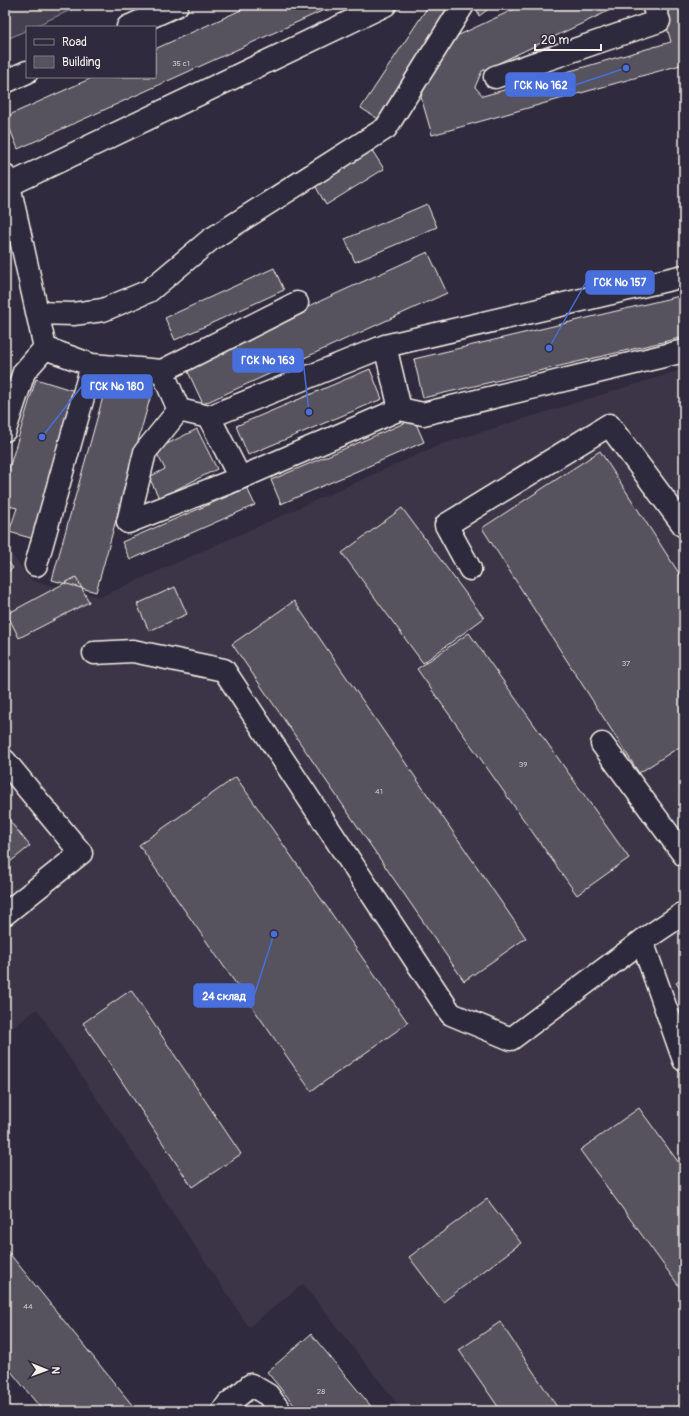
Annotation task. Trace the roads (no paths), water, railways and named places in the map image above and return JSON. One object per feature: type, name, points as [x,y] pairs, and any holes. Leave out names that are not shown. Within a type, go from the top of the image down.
[{"type":"street","points":[[130,26],[177,5]]},
{"type":"street","points":[[45,348],[7,180],[385,5]]},
{"type":"street","points":[[37,313],[73,314],[103,310],[149,290],[210,240],[386,128],[463,5]]},
{"type":"street","points":[[495,77],[659,21],[653,5]]},
{"type":"street","points":[[5,82],[26,72]]},
{"type":"street","points":[[179,410],[209,417],[385,346],[684,276]]},
{"type":"street","points":[[45,348],[92,365],[162,371],[297,303]]},
{"type":"street","points":[[385,346],[400,409]]},
{"type":"street","points":[[5,430],[24,372],[45,348]]},
{"type":"street","points":[[179,410],[145,452],[128,522],[240,478],[400,409],[424,414],[684,351]]},
{"type":"street","points":[[36,565],[92,365]]},
{"type":"street","points":[[162,371],[179,410]]},
{"type":"street","points":[[209,417],[240,478]]},
{"type":"street","points":[[470,569],[446,525],[609,426],[684,526]]},
{"type":"street","points":[[94,653],[133,651],[224,670],[451,1014],[511,1039],[642,941],[684,913]]},
{"type":"street","points":[[602,744],[684,855]]},
{"type":"street","points":[[5,761],[81,853],[5,914]]},
{"type":"street","points":[[642,941],[684,1060]]},
{"type":"street","points":[[223,1411],[228,1404],[252,1385],[268,1395],[280,1411]]},
{"type":"place","name":"ГСК № 162","points":[[626,68]]},
{"type":"place","name":"ГСК № 157","points":[[549,348]]},
{"type":"place","name":"ГСК № 163","points":[[309,412]]},
{"type":"place","name":"ГСК № 180","points":[[42,437]]},
{"type":"place","name":"24 склад","points":[[274,934]]}]
